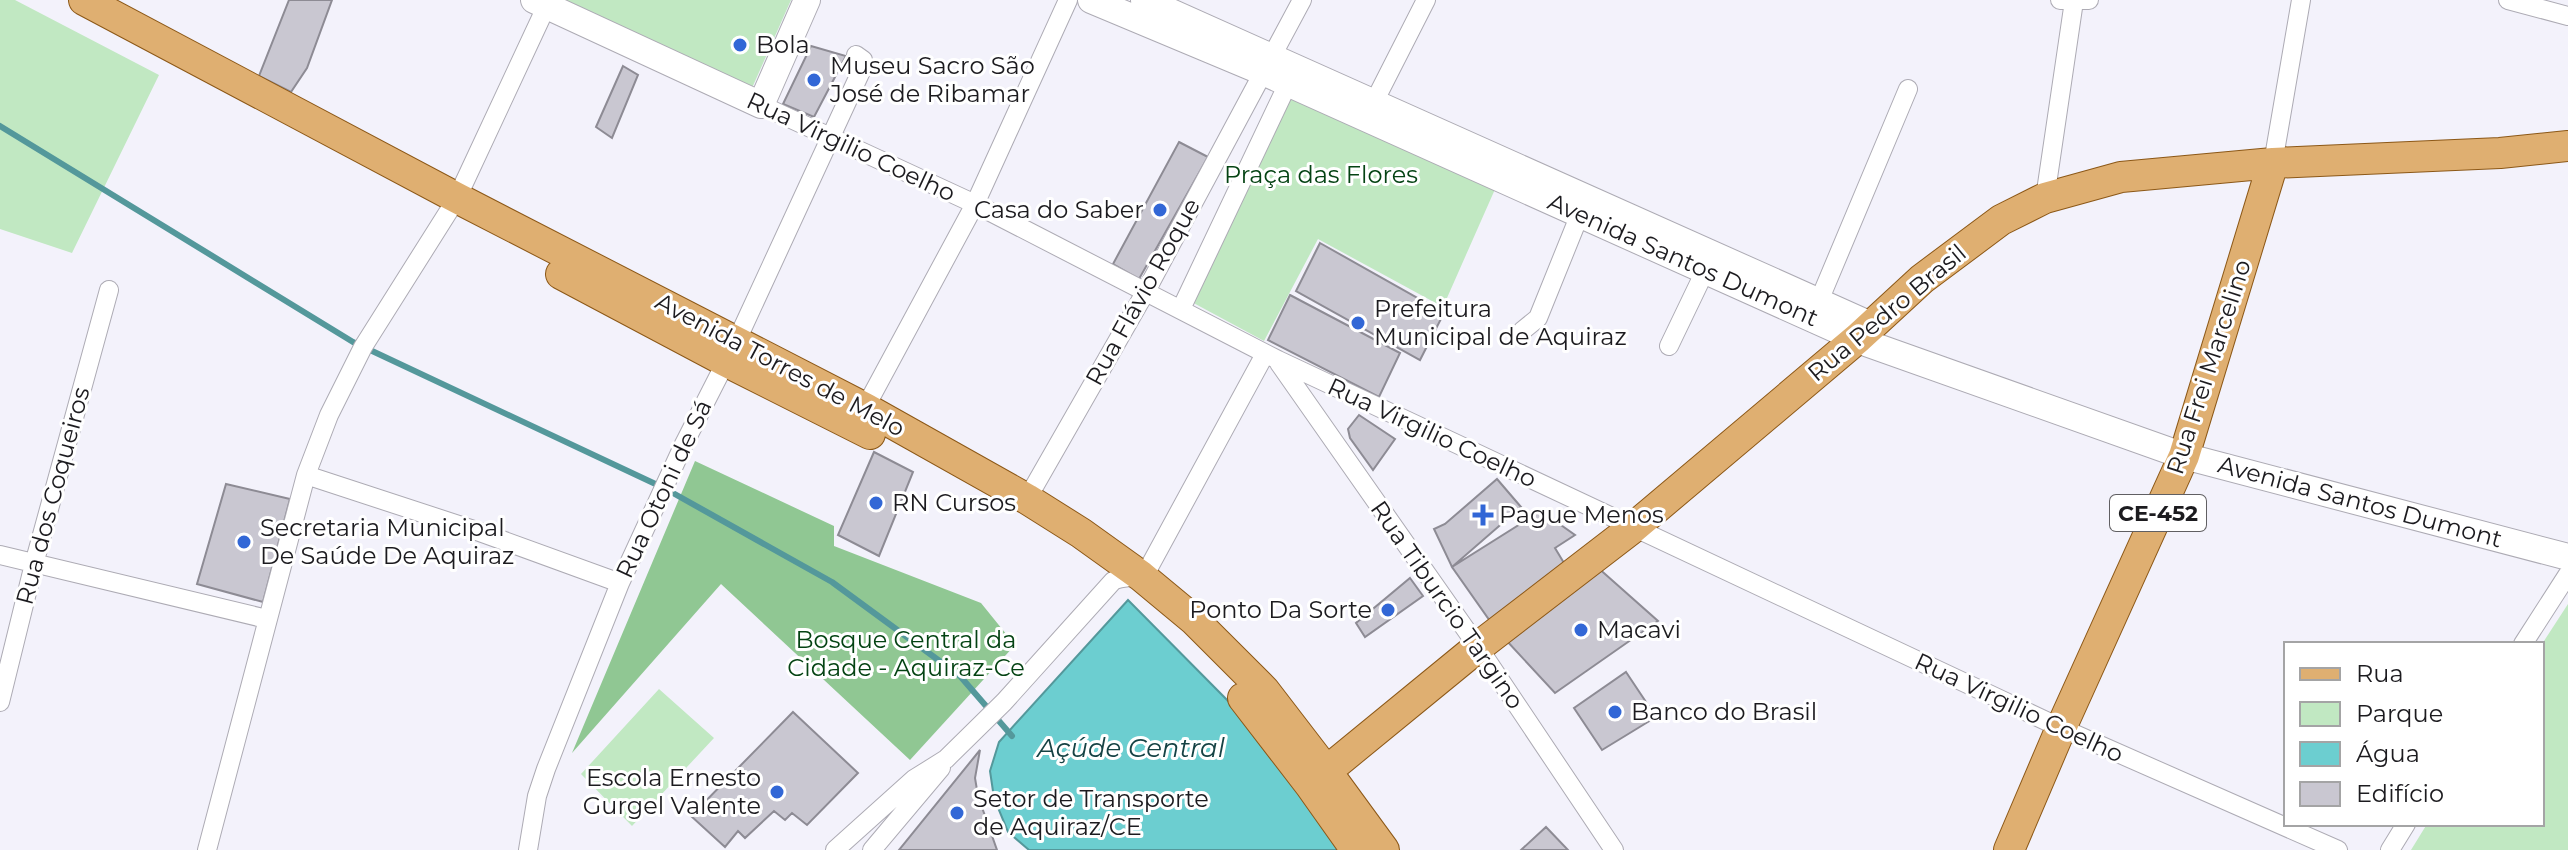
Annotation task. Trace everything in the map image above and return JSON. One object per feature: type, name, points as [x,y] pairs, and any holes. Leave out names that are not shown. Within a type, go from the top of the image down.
[{"type":"main road","name":"Avenida Torres de Melo","points":[[57,0],[731,351],[855,426],[992,499],[1129,578],[1194,620],[1264,690],[1318,778],[1356,850]]},
{"type":"main road","name":"Avenida Torres de Melo","points":[[84,0],[453,206]]},
{"type":"main road","name":"Rua Pedro Brasil","points":[[1318,778],[1478,647],[1634,527],[1962,248],[2001,220],[2045,198],[2121,177],[2273,163],[2500,153],[2568,146]]},
{"type":"main road","name":"Rua Frei Marcelino","points":[[2009,850],[2187,448],[2273,163]]},
{"type":"main road","name":"Avenida Torres de Melo","points":[[731,351],[865,408],[1027,499],[1081,533],[1129,578]]},
{"type":"main road","name":"Avenida Torres de Melo","points":[[1318,778],[1384,850]]},
{"type":"street","points":[[761,105],[807,0]]},
{"type":"street","points":[[865,408],[975,204],[1068,0]]},
{"type":"street","name":"Avenida Santos Dumont","points":[[1091,0],[1181,27],[1819,301],[1864,332]]},
{"type":"street","name":"Avenida Santos Dumont","points":[[1144,0],[1181,27]]},
{"type":"street","name":"Rua Flávio Roque","points":[[1181,309],[1280,70],[1302,0]]},
{"type":"street","points":[[1370,110],[1426,0]]},
{"type":"street","points":[[2045,198],[2075,0]]},
{"type":"street","name":"Rua Frei Marcelino","points":[[2273,163],[2301,0]]},
{"type":"street","points":[[2508,0],[2568,16]]},
{"type":"street","points":[[207,850],[306,475],[329,415],[363,347],[453,206],[540,3]]},
{"type":"street","name":"Rua Virgilio Coelho","points":[[540,3],[975,204],[1272,357],[2061,728],[2338,850]]},
{"type":"street","name":"Rua Otoni de Sá","points":[[528,850],[537,796],[550,758],[620,583],[831,139],[863,67],[863,60],[856,55]]},
{"type":"street","name":"Rua Flávio Roque","points":[[1027,499],[1146,291],[1280,70]]},
{"type":"street","points":[[1819,301],[1908,89]]},
{"type":"street","name":"Avenida Santos Dumont","points":[[1370,110],[1580,214],[1705,271],[1864,332],[2187,448],[2568,557]]},
{"type":"street","points":[[1522,331],[1538,318],[1580,214]]},
{"type":"street","points":[[1669,346],[1705,271]]},
{"type":"street","name":"Rua dos Coqueiros","points":[[0,702],[34,564],[109,290]]},
{"type":"street","points":[[835,850],[914,779],[946,759],[1129,578],[1147,571],[1272,357]]},
{"type":"street","name":"Rua Tiburcio Targino","points":[[1272,357],[1478,647],[1614,850]]},
{"type":"street","name":"Avenida Santos Dumont","points":[[2187,448],[2568,540]]},
{"type":"street","points":[[306,475],[477,531],[620,583]]},
{"type":"street","points":[[0,555],[267,619]]},
{"type":"street","points":[[2524,642],[2568,574]]},
{"type":"street","points":[[872,850],[941,769],[946,759]]},
{"type":"street","points":[[2390,850],[2405,826]]},
{"type":"green space","points":[[0,0],[15,0],[159,75],[72,253],[0,229]]},
{"type":"green space","points":[[544,0],[791,0],[752,88]]},
{"type":"green space","name":"Praça das Flores","points":[[1290,90],[1496,187],[1443,307],[1318,239],[1264,341],[1188,300]]},
{"type":"green space","name":"Bosque Central da Cidade - Aquiraz-Ce","points":[[695,461],[834,526],[834,546],[981,603],[1015,645],[910,760],[721,584],[572,753]]},
{"type":"green space","points":[[2568,604],[2568,850],[2411,850],[2426,826],[2544,826],[2543,642]]},
{"type":"green space","points":[[659,689],[714,738],[632,826],[581,774]]},
{"type":"water","name":"Açúde Central","points":[[1128,600],[1238,711],[1341,850],[1029,850],[1008,832],[994,798],[990,771],[999,742]]},
{"type":"building","points":[[289,0],[332,0],[307,68],[291,92],[259,76]]},
{"type":"building","name":"Museu Sacro São José de Ribamar","points":[[811,46],[846,56],[814,117],[783,104]]},
{"type":"building","points":[[623,66],[638,75],[612,138],[596,127]]},
{"type":"building","name":"Casa do Saber","points":[[1179,142],[1208,157],[1139,279],[1113,264]]},
{"type":"building","points":[[1320,243],[1444,313],[1420,360],[1296,291]]},
{"type":"building","points":[[1290,295],[1400,353],[1379,397],[1268,340]]},
{"type":"building","points":[[1359,415],[1395,439],[1373,470],[1350,438],[1348,429]]},
{"type":"building","name":"RN Cursos","points":[[874,452],[913,472],[879,556],[838,535]]},
{"type":"building","name":"Pague Menos","points":[[1497,479],[1521,507],[1452,567],[1434,529],[1445,524]]},
{"type":"building","name":"Secretaria Municipal De Saúde De Aquiraz","points":[[226,484],[290,499],[263,602],[197,584]]},
{"type":"building","name":"Macavi","points":[[1541,511],[1575,535],[1555,548],[1564,563],[1490,621],[1452,567]]},
{"type":"building","name":"Macavi","points":[[1596,566],[1658,621],[1555,693],[1506,640]]},
{"type":"building","name":"Ponto Da Sorte","points":[[1410,578],[1423,596],[1365,637],[1356,623]]},
{"type":"building","name":"Banco do Brasil","points":[[1626,672],[1656,717],[1602,750],[1574,708]]},
{"type":"building","name":"Escola Ernesto Gurgel Valente","points":[[793,712],[858,773],[807,825],[792,813],[785,820],[774,811],[745,838],[738,831],[725,847],[691,816]]},
{"type":"building","name":"Setor de Transporte de Aquiraz/CE","points":[[980,750],[975,778],[978,796],[997,850],[899,850]]},
{"type":"building","points":[[1546,827],[1568,850],[1521,850]]},
{"type":"waterway","points":[[0,126],[353,342],[664,488],[832,582],[960,676],[1012,736]]},
{"type":"place","name":"Bola","points":[[740,45]]},
{"type":"place","name":"Museu Sacro São José de Ribamar","points":[[814,80]]},
{"type":"place","name":"Casa do Saber","points":[[1160,210]]},
{"type":"place","name":"Prefeitura Municipal de Aquiraz","points":[[1358,323]]},
{"type":"place","name":"RN Cursos","points":[[876,503]]},
{"type":"place","name":"Pague Menos","points":[[1483,515]]},
{"type":"place","name":"Secretaria Municipal De Saúde De Aquiraz","points":[[244,542]]},
{"type":"place","name":"Ponto Da Sorte","points":[[1388,610]]},
{"type":"place","name":"Macavi","points":[[1581,630]]},
{"type":"place","name":"Banco do Brasil","points":[[1615,712]]},
{"type":"place","name":"Escola Ernesto Gurgel Valente","points":[[777,792]]},
{"type":"place","name":"Setor de Transporte de Aquiraz/CE","points":[[957,813]]}]
